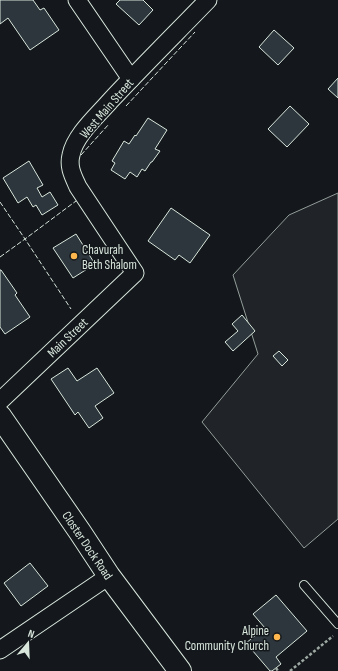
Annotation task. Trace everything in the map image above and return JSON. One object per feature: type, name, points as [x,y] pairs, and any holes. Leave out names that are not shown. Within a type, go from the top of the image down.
[{"type":"main road","name":"Closter Dock Road","points":[[0,416],[174,669]]},
{"type":"street","points":[[78,0],[131,79]]},
{"type":"street","name":"West Main Street","points":[[134,273],[78,187],[72,174],[70,164],[71,154],[75,143],[83,131],[208,0]]},
{"type":"street","name":"Main Street","points":[[0,401],[134,273]]},
{"type":"street","points":[[0,650],[109,576]]},
{"type":"lane","points":[[304,585],[338,624]]},
{"type":"path","points":[[290,671],[338,632]]},
{"type":"shaded area","points":[[338,193],[338,519],[304,548],[202,422],[258,354],[233,275],[289,215]]},
{"type":"building","points":[[0,0],[33,0],[40,10],[44,8],[59,30],[30,50],[8,18],[0,24]]},
{"type":"building","points":[[120,0],[143,0],[153,10],[139,25],[116,4]]},
{"type":"building","points":[[274,30],[294,48],[278,65],[259,47]]},
{"type":"building","points":[[338,78],[338,98],[328,89]]},
{"type":"building","points":[[290,106],[309,124],[287,147],[268,129]]},
{"type":"building","points":[[148,118],[167,130],[155,149],[160,151],[145,171],[142,169],[137,177],[130,172],[125,179],[111,170],[115,163],[112,161],[124,141],[129,144]]},
{"type":"building","points":[[29,161],[43,185],[37,188],[42,197],[50,192],[58,205],[42,215],[36,205],[33,207],[27,197],[18,203],[3,178]]},
{"type":"building","points":[[171,208],[210,235],[190,263],[179,255],[175,260],[148,241]]},
{"type":"building","name":"Chavurah Beth Shalom","points":[[76,234],[95,264],[73,278],[53,248]]},
{"type":"building","points":[[0,270],[17,293],[15,295],[30,317],[5,334],[0,327]]},
{"type":"building","points":[[242,315],[255,331],[233,351],[225,342],[238,331],[232,324]]},
{"type":"building","points":[[279,351],[288,360],[282,366],[273,356]]},
{"type":"building","points":[[68,368],[77,381],[97,368],[114,393],[95,406],[103,418],[89,428],[78,412],[75,415],[51,379]]},
{"type":"building","points":[[30,563],[48,586],[21,606],[4,583]]},
{"type":"building","name":"Alpine Community Church","points":[[276,595],[307,631],[276,657],[281,664],[270,671],[246,643],[265,628],[253,614]]},
{"type":"fence","points":[[126,106],[195,32]]},
{"type":"fence","points":[[81,155],[109,124]]},
{"type":"fence","points":[[0,202],[25,239],[76,201]]},
{"type":"fence","points":[[0,257],[25,239],[71,309]]},
{"type":"place","name":"Chavurah Beth Shalom","points":[[74,256]]},
{"type":"place","name":"Alpine Community Church","points":[[277,637]]}]
